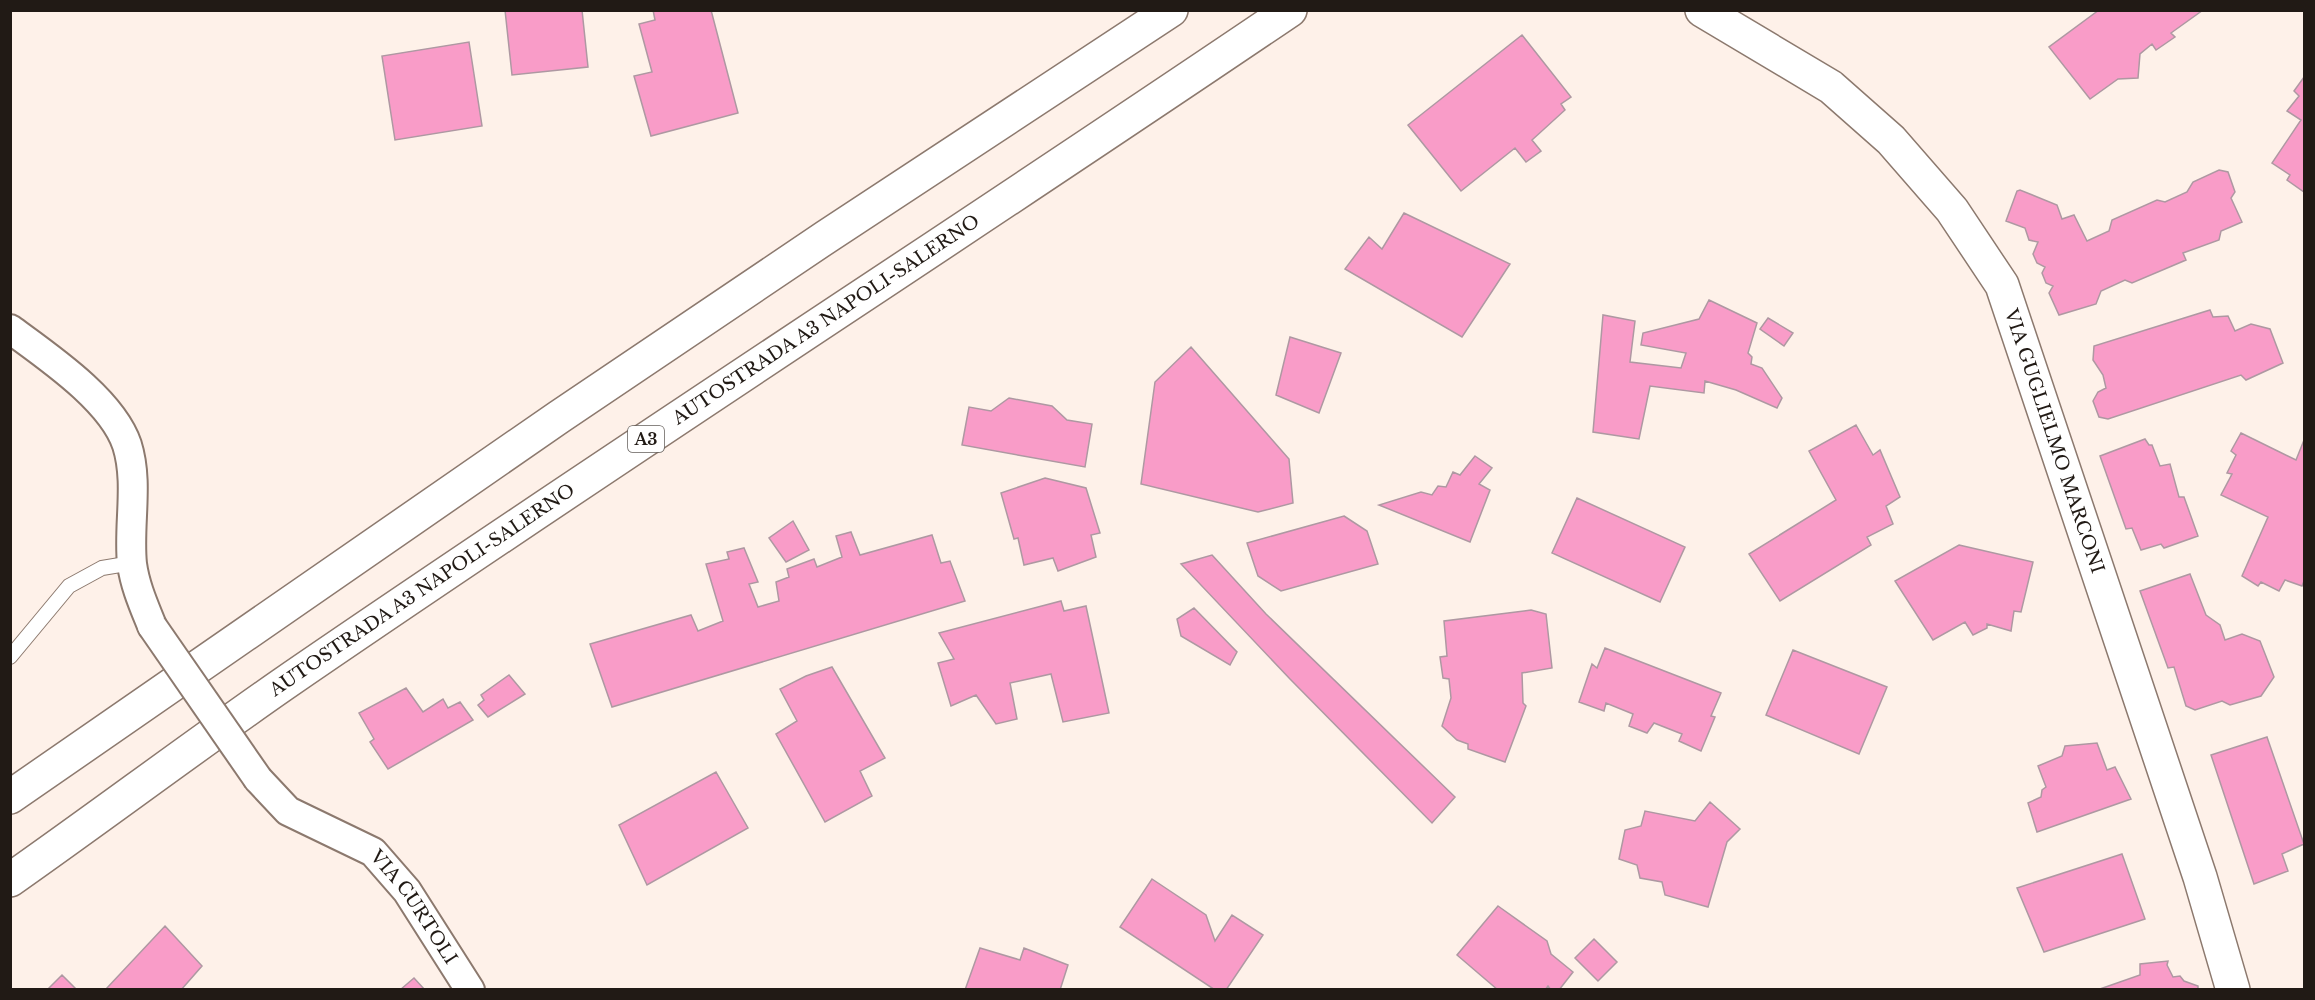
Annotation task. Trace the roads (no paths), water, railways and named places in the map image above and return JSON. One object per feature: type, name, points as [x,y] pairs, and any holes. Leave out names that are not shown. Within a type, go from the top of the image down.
[{"type":"main road","points":[[10,797],[296,597],[589,397],[826,237],[1171,10]]},
{"type":"main road","name":"AUTOSTRADA A3 NAPOLI-SALERNO","points":[[10,880],[280,687],[1290,10]]},
{"type":"main road","name":"VIA GUGLIELMO MARCONI","points":[[1702,10],[1831,87],[1891,140],[1952,210],[2002,285],[2196,866],[2233,990]]},
{"type":"street","name":"VIA CURTOLI","points":[[10,329],[94,396],[116,423],[127,446],[132,484],[132,563],[140,597],[152,626],[258,779],[288,811],[373,852],[407,891],[470,990]]},
{"type":"lane","points":[[10,657],[69,586],[102,568],[132,563]]}]
